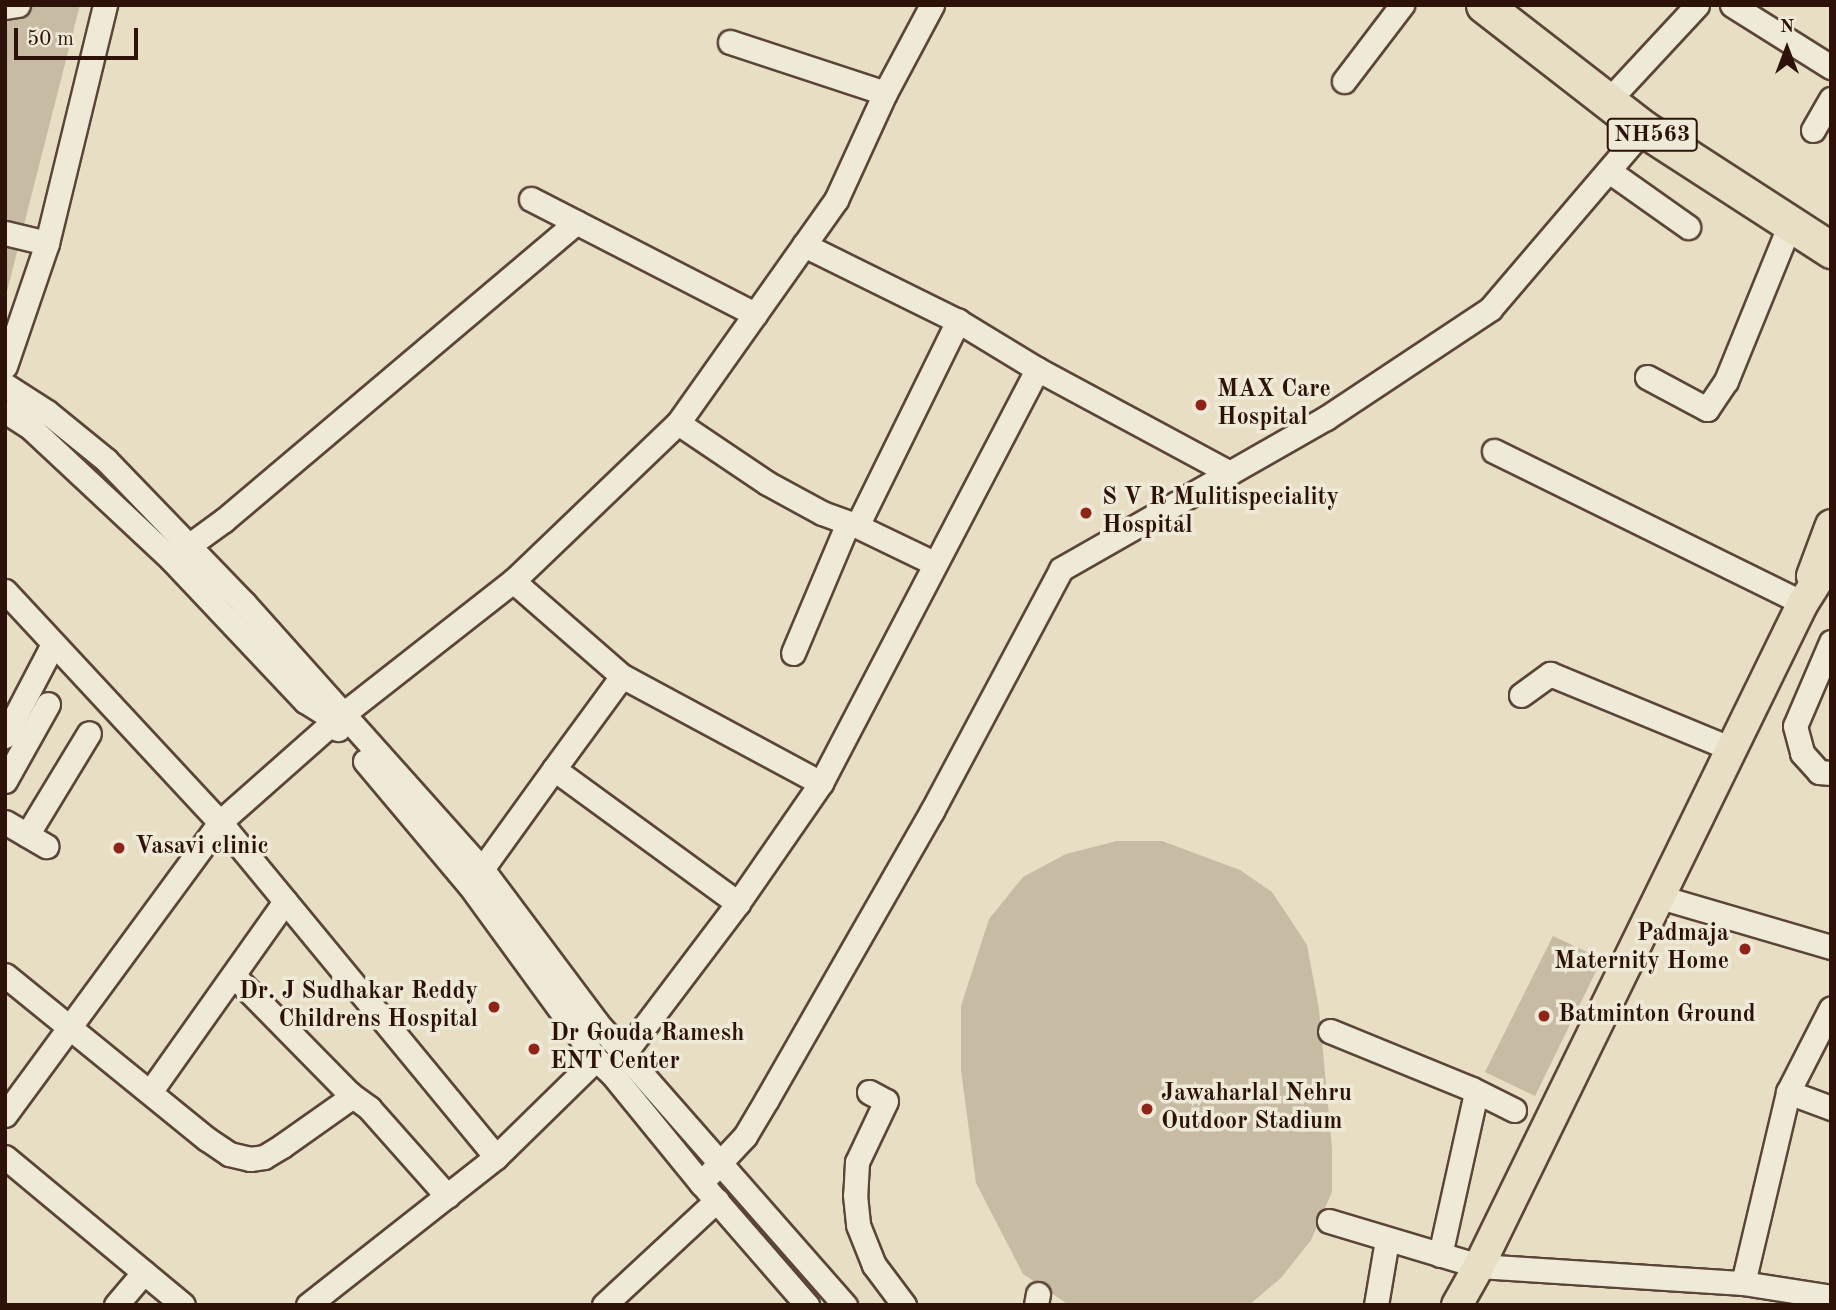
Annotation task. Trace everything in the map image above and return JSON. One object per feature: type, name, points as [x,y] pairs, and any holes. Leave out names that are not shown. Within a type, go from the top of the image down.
[{"type":"highway","name":"NH563","points":[[1484,5],[1644,129],[1831,250]]},
{"type":"highway","name":"NH563","points":[[1512,5],[1620,89],[1831,228]]},
{"type":"main road","points":[[1457,1305],[1479,1266],[1803,603],[1831,525]]},
{"type":"main road","points":[[1803,603],[1831,559]]},
{"type":"street","points":[[5,7],[19,5]]},
{"type":"street","points":[[5,366],[47,243],[105,5]]},
{"type":"street","points":[[5,1115],[220,821],[338,718],[513,581],[678,423],[836,200],[885,93],[932,5]]},
{"type":"street","points":[[1344,81],[1402,5]]},
{"type":"street","points":[[1620,89],[1697,5]]},
{"type":"street","points":[[1732,5],[1831,66]]},
{"type":"street","points":[[730,42],[885,93]]},
{"type":"street","points":[[1814,130],[1831,99]]},
{"type":"street","points":[[604,1305],[709,1192],[720,1164],[745,1136],[932,811],[1061,569],[1326,418],[1490,309],[1644,129]]},
{"type":"street","points":[[1609,172],[1688,227]]},
{"type":"street","points":[[531,199],[755,314]]},
{"type":"street","points":[[191,544],[576,223]]},
{"type":"street","points":[[1647,377],[1707,409],[1726,380],[1790,224]]},
{"type":"street","points":[[5,233],[47,243]]},
{"type":"street","points":[[804,245],[958,321],[1037,369],[1230,473]]},
{"type":"street","points":[[793,653],[853,525],[958,321]]},
{"type":"street","points":[[624,1054],[738,903],[821,783],[1037,369]]},
{"type":"street","points":[[5,386],[47,412],[106,460],[191,544],[624,1054],[845,1305]]},
{"type":"street","points":[[5,411],[31,428],[172,560],[305,701],[338,718]]},
{"type":"street","points":[[678,423],[767,483],[821,513],[934,563]]},
{"type":"street","points":[[1494,451],[1803,603]]},
{"type":"street","points":[[513,581],[621,676],[821,783]]},
{"type":"street","points":[[5,591],[220,821],[496,1157]]},
{"type":"street","points":[[1831,642],[1795,726],[1802,753],[1819,772],[1831,773]]},
{"type":"street","points":[[5,736],[53,644]]},
{"type":"street","points":[[1521,695],[1550,674],[1732,749]]},
{"type":"street","points":[[476,877],[621,676]]},
{"type":"street","points":[[5,781],[48,704]]},
{"type":"street","points":[[5,822],[36,840],[89,733]]},
{"type":"street","points":[[554,769],[738,903]]},
{"type":"street","points":[[476,877],[596,1059],[612,1074],[807,1305]]},
{"type":"street","points":[[1660,897],[1831,947]]},
{"type":"street","points":[[150,1092],[235,977],[285,901]]},
{"type":"street","points":[[5,975],[229,1154],[250,1159],[264,1157],[347,1100],[350,1094]]},
{"type":"street","points":[[235,977],[350,1094],[369,1108],[447,1196]]},
{"type":"street","points":[[1743,1283],[1788,1092],[1831,1009]]},
{"type":"street","points":[[1329,1031],[1476,1091],[1514,1110]]},
{"type":"street","points":[[308,1305],[496,1157],[596,1059]]},
{"type":"street","points":[[1440,1255],[1476,1091]]},
{"type":"street","points":[[869,1092],[886,1101],[857,1162],[855,1195],[858,1225],[874,1265],[904,1305]]},
{"type":"street","points":[[1788,1092],[1831,1108]]},
{"type":"street","points":[[5,1157],[183,1305]]},
{"type":"street","points":[[1329,1221],[1479,1266],[1743,1283],[1831,1297]]},
{"type":"street","points":[[1376,1305],[1387,1240]]},
{"type":"street","points":[[116,1305],[144,1272]]},
{"type":"shaded area","points":[[5,5],[80,5],[5,299]]},
{"type":"shaded area","name":"Jawaharlal Nehru Outdoor Stadium","points":[[1117,841],[1162,841],[1240,870],[1272,892],[1307,945],[1319,1009],[1332,1148],[1332,1192],[1311,1240],[1281,1278],[1249,1305],[1069,1305],[1023,1274],[976,1183],[961,1070],[961,1006],[989,919],[1023,877],[1066,854]]},
{"type":"shaded area","name":"Batminton Ground","points":[[1553,936],[1602,959],[1535,1096],[1485,1072]]},
{"type":"place","name":"MAX Care Hospital","points":[[1201,405]]},
{"type":"place","name":"S V R Mulitispeciality Hospital","points":[[1086,513]]},
{"type":"place","name":"Vasavi clinic","points":[[119,848]]},
{"type":"place","name":"Padmaja Maternity Home","points":[[1745,949]]},
{"type":"place","name":"Dr. J Sudhakar Reddy Childrens Hospital","points":[[494,1007]]},
{"type":"place","name":"Batminton Ground","points":[[1544,1016]]},
{"type":"place","name":"Dr Gouda Ramesh ENT Center","points":[[534,1049]]},
{"type":"place","name":"Jawaharlal Nehru Outdoor Stadium","points":[[1147,1109]]}]
